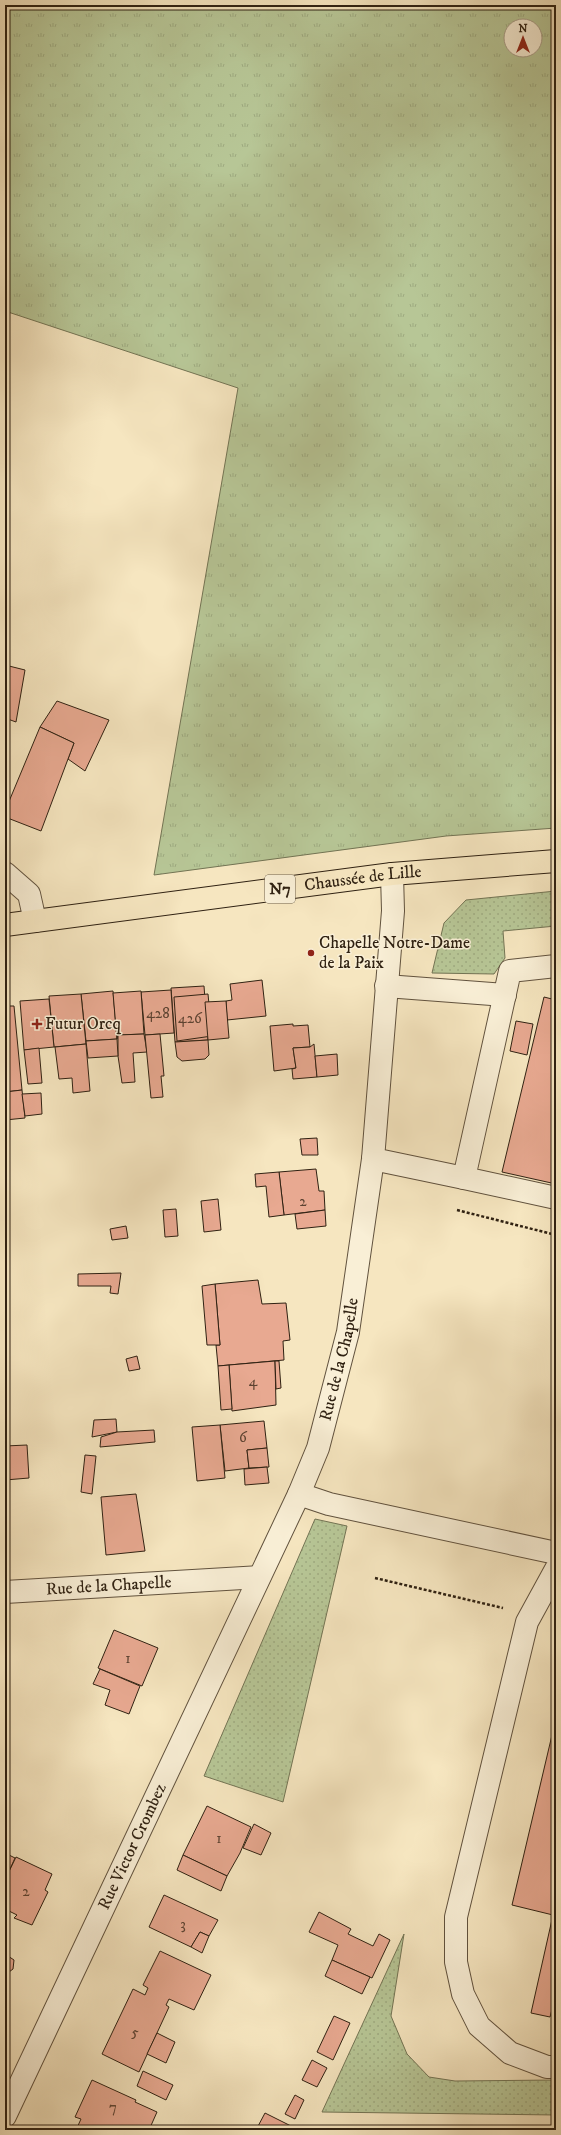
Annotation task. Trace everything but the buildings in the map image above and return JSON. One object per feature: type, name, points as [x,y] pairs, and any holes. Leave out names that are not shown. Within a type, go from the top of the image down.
[{"type":"main road","name":"Chaussée de Lille","points":[[5,925],[392,874],[556,861]]},
{"type":"street","points":[[5,873],[30,894],[36,921]]},
{"type":"street","name":"Rue de la Chapelle","points":[[5,1592],[259,1577],[299,1494],[318,1448],[346,1340],[373,1159],[393,911],[392,874]]},
{"type":"street","points":[[464,1178],[510,971],[556,966]]},
{"type":"street","points":[[386,986],[505,994]]},
{"type":"street","points":[[373,1159],[556,1198]]},
{"type":"street","points":[[299,1494],[329,1504],[556,1553]]},
{"type":"street","points":[[556,1569],[527,1622],[456,1917],[456,1962],[463,1994],[479,2026],[510,2053],[547,2067],[556,2067]]},
{"type":"street","name":"Rue Victor Crombez","points":[[5,2116],[259,1577]]},
{"type":"path","points":[[457,1210],[556,1235]]},
{"type":"path","points":[[376,1578],[509,1610]]},
{"type":"green space","points":[[5,5],[556,5],[556,828],[446,836],[154,875],[238,388],[5,311]]},
{"type":"green space","points":[[556,891],[556,926],[503,931],[505,958],[494,974],[432,973],[444,923],[466,900]]},
{"type":"green space","points":[[315,1519],[347,1526],[283,1802],[204,1776]]},
{"type":"green space","points":[[404,1934],[391,2016],[407,2054],[429,2077],[455,2081],[556,2080],[556,2115],[322,2112]]},
{"type":"place","name":"Chapelle Notre-Dame de la Paix","points":[[311,953]]},
{"type":"place","name":"Futur Orcq","points":[[37,1024]]}]
